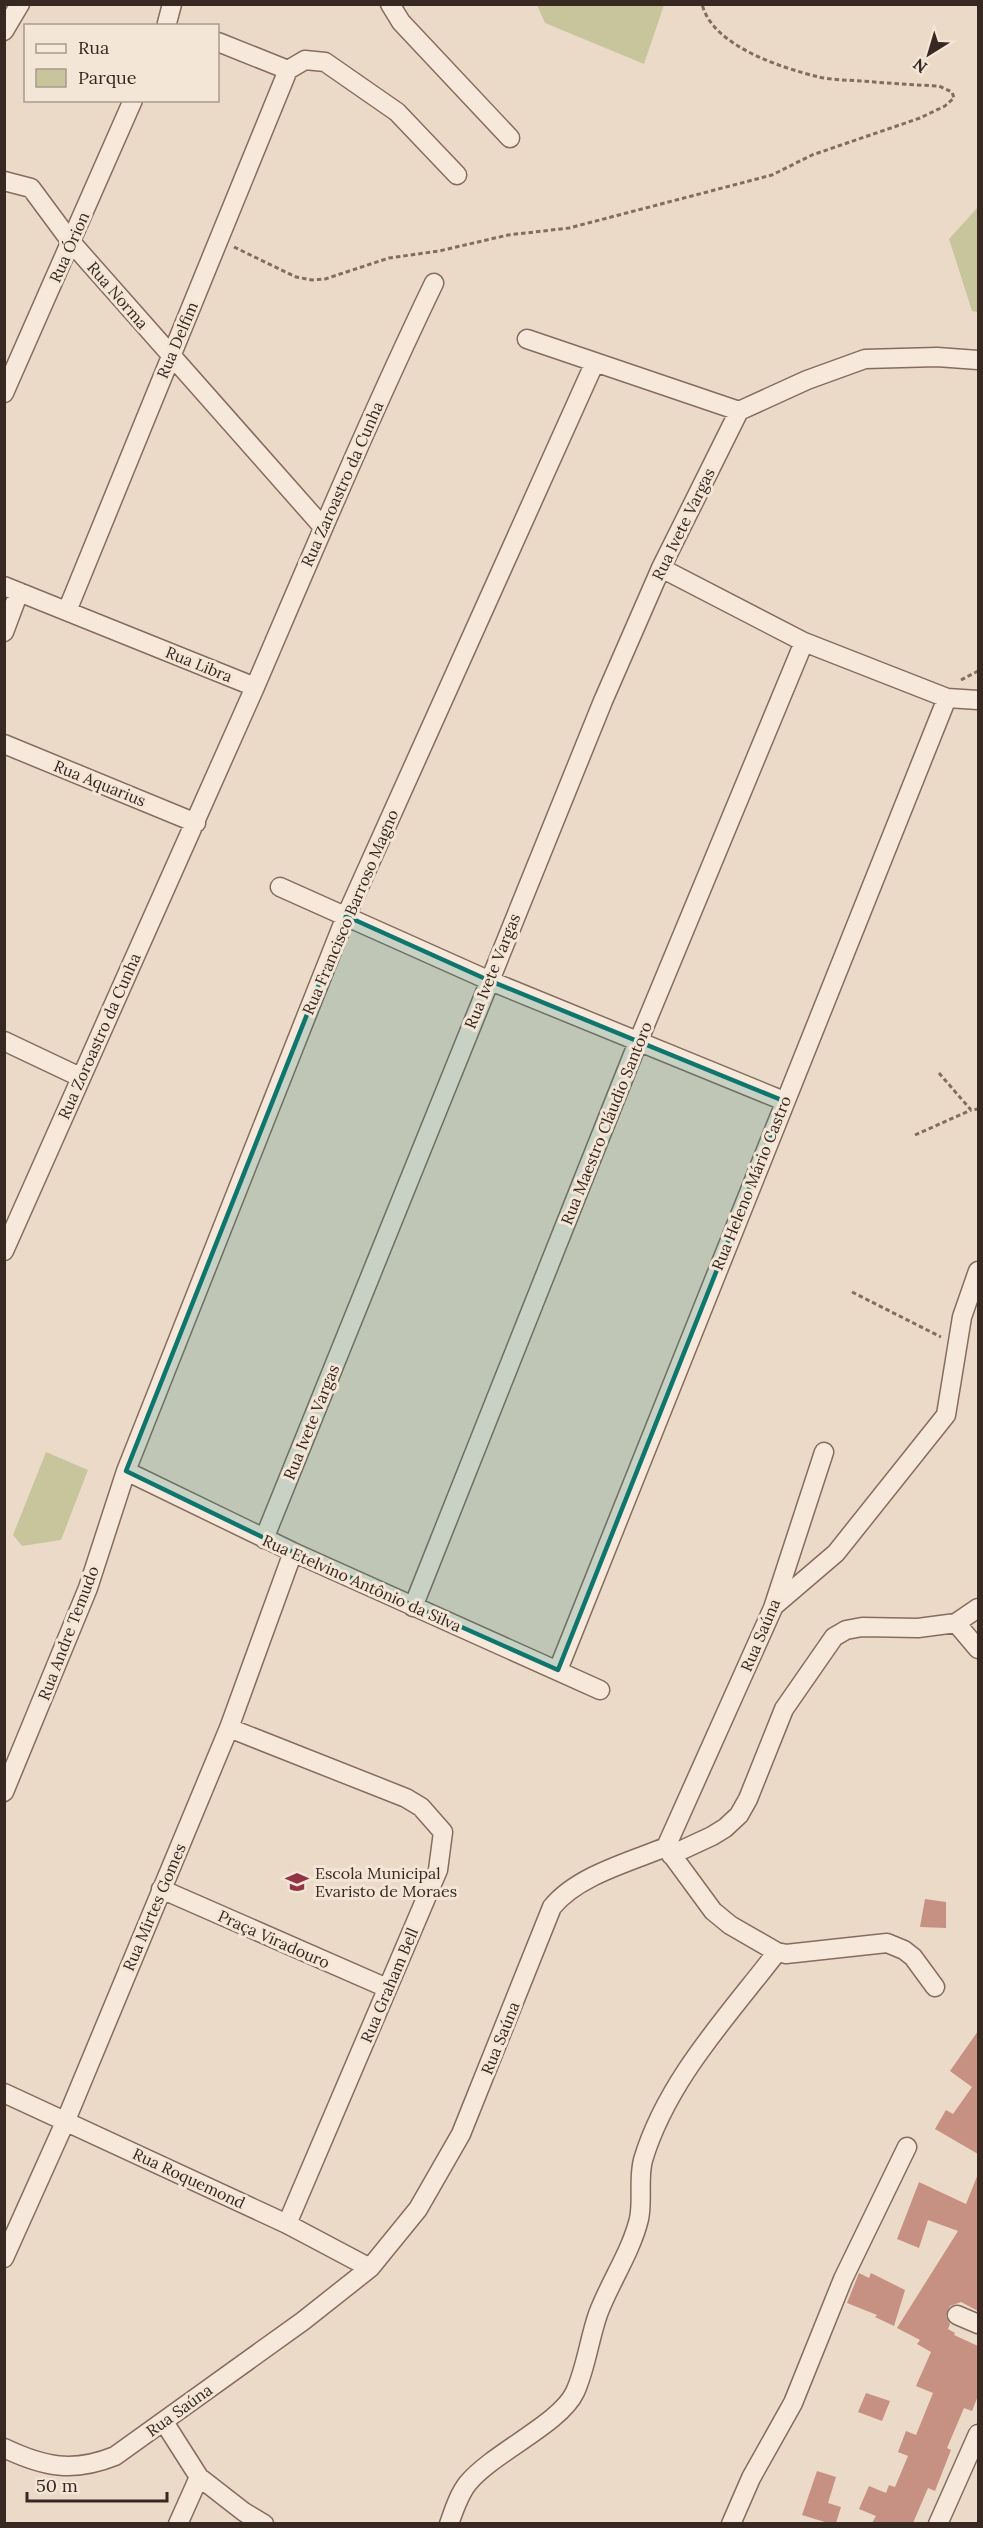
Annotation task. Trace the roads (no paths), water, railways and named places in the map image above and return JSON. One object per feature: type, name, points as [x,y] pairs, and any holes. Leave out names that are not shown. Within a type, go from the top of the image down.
[{"type":"street","points":[[4,31],[20,4]]},
{"type":"street","points":[[169,24],[172,4]]},
{"type":"street","points":[[390,4],[401,22],[510,138]]},
{"type":"street","points":[[219,42],[288,70],[305,60],[325,62],[398,112],[457,175]]},
{"type":"street","name":"Rua Delfim","points":[[67,611],[288,70]]},
{"type":"street","name":"Rua Órion","points":[[4,393],[132,102]]},
{"type":"street","name":"Rua Norma","points":[[4,181],[31,188],[71,242],[323,527]]},
{"type":"street","name":"Rua Zaroastro da Cunha","points":[[255,687],[396,362],[434,283]]},
{"type":"street","points":[[527,339],[739,411],[807,380],[866,359],[937,357],[978,360]]},
{"type":"street","name":"Rua Francisco Barroso Magno","points":[[126,1471],[346,916],[595,362]]},
{"type":"street","name":"Rua Ivete Vargas","points":[[264,1539],[488,980],[603,701],[661,568],[739,411]]},
{"type":"street","points":[[661,568],[804,642],[947,698],[978,700]]},
{"type":"street","points":[[4,632],[12,589]]},
{"type":"street","name":"Rua Libra","points":[[12,589],[255,687]]},
{"type":"street","name":"Rua Maestro Cláudio Santoro","points":[[413,1607],[638,1042],[804,642]]},
{"type":"street","points":[[196,823],[255,687]]},
{"type":"street","name":"Rua Heleno Mário Castro","points":[[558,1670],[947,698]]},
{"type":"street","name":"Rua Aquarius","points":[[4,744],[196,823]]},
{"type":"street","name":"Rua Zoroastro da Cunha","points":[[4,1251],[80,1077],[196,823]]},
{"type":"street","points":[[280,887],[488,980],[784,1101]]},
{"type":"street","points":[[4,1041],[80,1077]]},
{"type":"street","points":[[773,1608],[836,1553],[946,1415],[962,1317],[978,1271]]},
{"type":"street","name":"Rua Saúna","points":[[4,2448],[34,2462],[68,2466],[94,2465],[115,2456],[303,2321],[370,2268],[418,2209],[461,2134],[552,1906],[560,1896],[576,1885],[669,1850],[773,1608],[824,1452]]},
{"type":"street","name":"Rua Etelvino Antônio da Silva","points":[[126,1471],[264,1539],[600,1690]]},
{"type":"street","name":"Rua Andre Temudo","points":[[4,1792],[88,1588],[126,1471]]},
{"type":"street","name":"Rua Mirtes Gomes","points":[[4,2258],[66,2120],[229,1728],[293,1552]]},
{"type":"street","points":[[935,1987],[913,1957],[904,1950],[887,1943],[786,1954],[777,1952],[730,1925],[713,1911],[669,1850],[712,1836],[739,1815],[748,1799],[784,1709],[834,1637],[846,1630],[862,1627],[918,1628],[956,1623],[978,1608]]},
{"type":"street","points":[[956,1623],[978,1649]]},
{"type":"street","name":"Rua Graham Bell","points":[[229,1728],[406,1798],[426,1812],[443,1832],[438,1870],[287,2224]]},
{"type":"street","name":"Praça Viradouro","points":[[161,1889],[387,1988]]},
{"type":"street","points":[[449,2523],[466,2485],[478,2473],[552,2418],[565,2407],[574,2394],[599,2311],[636,2231],[640,2215],[639,2192],[643,2161],[664,2110],[690,2064],[777,1952]]},
{"type":"street","name":"Rua Roquemond","points":[[4,2093],[287,2224],[370,2268]]},
{"type":"street","points":[[731,2523],[751,2478],[793,2403],[843,2279],[907,2147]]},
{"type":"street","points":[[957,2315],[978,2324]]},
{"type":"street","points":[[164,2422],[199,2477],[244,2512],[264,2523]]},
{"type":"street","points":[[938,2523],[978,2434]]},
{"type":"street","points":[[178,2523],[199,2477]]},
{"type":"place","name":"Escola Municipal Evaristo de Moraes","points":[[297,1882]]}]
